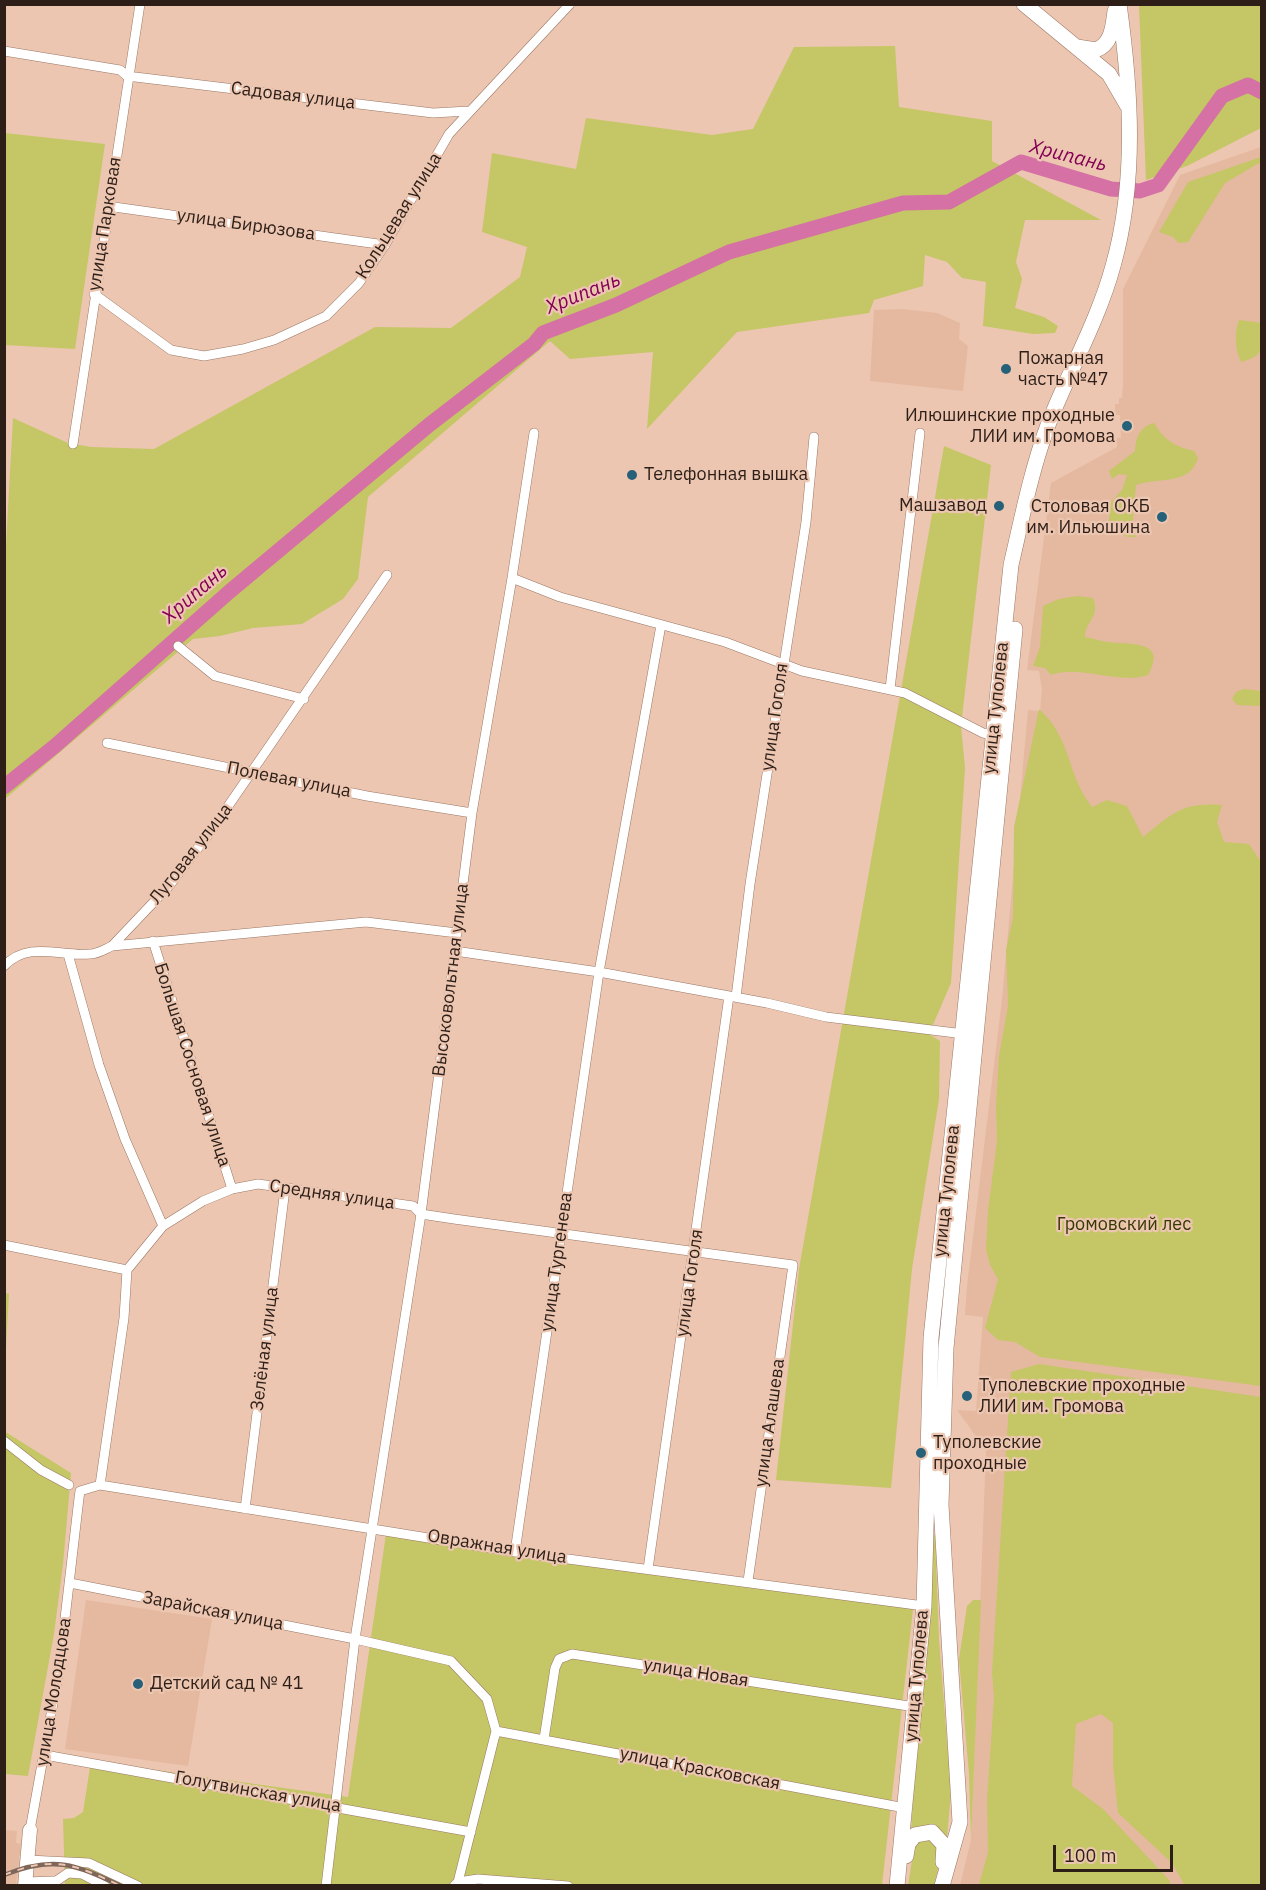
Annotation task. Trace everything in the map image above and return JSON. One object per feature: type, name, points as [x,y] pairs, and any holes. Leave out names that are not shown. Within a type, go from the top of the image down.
[{"type":"main road","points":[[1024,4],[1108,74],[1130,110]]},
{"type":"main road","points":[[1077,47],[1095,50],[1106,43],[1112,29],[1117,4]]},
{"type":"main road","name":"улица Туполева","points":[[898,1886],[915,1707],[916,1605],[931,1338],[1011,566],[1026,499],[1049,424],[1102,303],[1118,248],[1126,202],[1130,110],[1127,67],[1117,4]]},
{"type":"main road","points":[[1108,74],[1104,57],[1108,50],[1120,50],[1127,67]]},
{"type":"main road","name":"улица Туполева","points":[[940,1886],[960,1822],[941,1505],[946,1348],[1026,499]]},
{"type":"main road","points":[[898,1886],[908,1844],[915,1835],[926,1831],[938,1835],[944,1845],[940,1886]]},
{"type":"street","name":"улица Парковая","points":[[73,444],[124,73],[140,4]]},
{"type":"street","name":"Кольцевая улица","points":[[94,294],[171,350],[204,356],[243,349],[307,327],[326,316],[359,283],[385,245],[449,134],[570,4]]},
{"type":"street","name":"Садовая улица","points":[[4,51],[124,73],[433,113],[469,111]]},
{"type":"street","name":"улица Бирюзова","points":[[107,206],[385,245]]},
{"type":"street","name":"Высоковольтная улица","points":[[326,1886],[355,1639],[421,1214],[472,813],[513,578],[534,433]]},
{"type":"street","points":[[890,689],[920,433]]},
{"type":"street","name":"улица Гоголя","points":[[648,1569],[806,522],[814,437]]},
{"type":"street","name":"Луговая улица","points":[[112,946],[170,886],[253,773],[387,575]]},
{"type":"street","points":[[513,578],[560,597],[725,642],[784,665],[905,693],[983,733],[993,735]]},
{"type":"street","name":"улица Тургенева","points":[[515,1552],[599,972],[661,625]]},
{"type":"street","points":[[178,646],[215,676],[304,699]]},
{"type":"street","name":"Полевая улица","points":[[107,743],[253,773],[472,813]]},
{"type":"street","points":[[4,966],[27,952],[44,950],[68,954],[93,954],[112,946],[153,941],[366,922],[457,933]]},
{"type":"street","name":"Большая Сосновая улица","points":[[153,941],[232,1189]]},
{"type":"street","points":[[455,951],[599,972],[826,1017],[964,1034]]},
{"type":"street","points":[[68,954],[99,1065],[125,1139],[163,1226]]},
{"type":"street","name":"Средняя улица","points":[[127,1270],[163,1226],[203,1201],[232,1189],[258,1184],[413,1206],[421,1214],[694,1254],[792,1265]]},
{"type":"street","name":"Зелёная улица","points":[[245,1509],[285,1189]]},
{"type":"street","points":[[4,1245],[127,1270],[124,1318],[100,1485]]},
{"type":"street","name":"улица Алашева","points":[[748,1581],[792,1265]]},
{"type":"street","points":[[4,1441],[41,1470],[69,1485]]},
{"type":"street","name":"Овражная улица","points":[[100,1485],[374,1527],[515,1552],[916,1605]]},
{"type":"street","name":"улица Молодцова","points":[[25,1884],[30,1830],[45,1755],[70,1583],[80,1491],[100,1485]]},
{"type":"street","name":"Зарайская улица","points":[[70,1583],[355,1639],[452,1661],[487,1699],[496,1731]]},
{"type":"street","name":"улица Новая","points":[[544,1739],[555,1668],[559,1659],[572,1654],[915,1707]]},
{"type":"street","points":[[496,1731],[456,1884],[478,1879],[568,1886]]},
{"type":"street","name":"улица Красковская","points":[[496,1731],[905,1808]]},
{"type":"street","name":"Голутвинская улица","points":[[45,1755],[471,1832]]},
{"type":"street","points":[[28,1860],[90,1863],[138,1886]]},
{"type":"street","points":[[25,1884],[52,1883],[68,1873],[82,1874],[105,1886]]},
{"type":"shaded area","points":[[1261,147],[1261,1885],[960,1885],[971,1840],[986,1450],[957,1410],[976,1411],[983,1317],[965,1315],[967,1286],[1002,999],[1028,710],[1040,711],[1042,689],[1039,671],[1027,670],[1051,483],[1117,447],[1117,438],[1121,438],[1120,415],[1115,415],[1115,404],[1119,404],[1119,398],[1122,398],[1123,385],[1123,289],[1180,175]]},
{"type":"shaded area","points":[[902,309],[937,313],[960,323],[959,339],[968,346],[963,391],[870,381],[874,310]]},
{"type":"shaded area","name":"Детский сад № 41","points":[[86,1600],[212,1619],[188,1766],[65,1749]]},
{"type":"shaded area","points":[[4,1830],[17,1831],[16,1843],[21,1844],[16,1885],[5,1885]]},
{"type":"green space","points":[[1139,5],[1262,5],[1261,128],[1187,166],[1146,180]]},
{"type":"green space","points":[[895,46],[899,107],[992,121],[992,161],[1101,220],[1025,220],[1016,262],[1022,279],[1015,308],[1044,317],[1058,326],[1055,333],[1033,334],[983,326],[986,282],[962,278],[947,262],[925,255],[923,286],[874,300],[869,313],[737,332],[647,429],[653,352],[570,359],[550,341],[368,497],[358,579],[343,599],[302,624],[253,628],[220,636],[193,639],[5,799],[4,581],[13,418],[68,443],[91,447],[154,449],[375,327],[451,328],[520,277],[527,247],[482,232],[492,153],[576,169],[586,118],[712,135],[753,129],[794,47]]},
{"type":"green space","points":[[5,133],[105,144],[75,349],[5,345]]},
{"type":"green space","points":[[1261,157],[1261,162],[1225,183],[1188,242],[1179,243],[1173,237],[1159,232],[1188,182]]},
{"type":"green space","points":[[1239,320],[1262,323],[1262,344],[1259,353],[1241,362],[1236,341]]},
{"type":"green space","points":[[1154,423],[1166,438],[1181,447],[1194,451],[1198,458],[1194,467],[1181,477],[1136,485],[1132,530],[1136,537],[1128,537],[1108,528],[1111,502],[1122,490],[1127,475],[1119,474],[1112,479],[1109,471],[1135,451],[1139,434],[1145,427]]},
{"type":"green space","points":[[944,446],[991,465],[961,726],[965,768],[951,983],[929,1034],[940,1041],[939,1099],[912,1269],[891,1488],[776,1480],[799,1269]]},
{"type":"green space","points":[[1077,596],[1093,598],[1095,604],[1094,614],[1085,637],[1135,644],[1150,650],[1153,663],[1148,675],[1124,678],[1062,672],[1051,675],[1045,668],[1033,666],[1040,647],[1043,606],[1059,599]]},
{"type":"green space","points":[[1244,689],[1261,691],[1261,706],[1237,705],[1232,699],[1236,692]]},
{"type":"green space","name":"Громовский лес","points":[[1039,709],[1058,732],[1077,782],[1092,807],[1107,800],[1127,806],[1143,837],[1162,821],[1187,807],[1222,805],[1217,822],[1224,842],[1249,844],[1261,862],[1261,1386],[1040,1357],[1015,1342],[998,1340],[985,1328],[998,1279],[990,1265],[986,1249],[988,1211],[997,1141],[996,1106],[999,1056],[1008,1006],[1006,950],[1013,917],[1014,827]]},
{"type":"green space","points":[[4,1293],[9,1294],[5,1366]]},
{"type":"green space","points":[[1039,1364],[1261,1397],[1261,1885],[1184,1884],[1172,1863],[1118,1813],[1113,1765],[1113,1723],[1101,1714],[1076,1724],[1072,1786],[1103,1809],[1170,1881],[1170,1885],[979,1885],[988,1852],[987,1800],[994,1697],[992,1672],[1011,1372]]},
{"type":"green space","points":[[4,1431],[71,1473],[54,1634],[28,1776],[5,1774]]},
{"type":"green space","points":[[386,1534],[547,1560],[913,1609],[882,1885],[65,1885],[63,1819],[74,1818],[83,1812],[91,1761],[348,1797]]},
{"type":"green space","points":[[935,1535],[939,1640],[951,1792],[947,1837],[911,1831],[931,1536]]},
{"type":"green space","points":[[973,1600],[981,1600],[971,1840],[969,1774],[959,1659],[967,1606]]},
{"type":"green space","points":[[935,1838],[941,1857],[934,1885],[908,1886],[915,1841]]},
{"type":"waterway","name":"Хрипань","points":[[4,787],[55,746],[229,592],[429,425],[534,344],[543,333],[616,305],[729,252],[903,203],[949,202],[1021,162],[1111,189],[1140,191],[1158,185],[1222,96],[1248,85],[1262,92]]},
{"type":"railway","points":[[4,1875],[37,1865],[64,1865],[90,1872],[121,1886]]},
{"type":"place","name":"Пожарная часть №47","points":[[1006,369]]},
{"type":"place","name":"Илюшинские проходные ЛИИ им. Громова","points":[[1127,426]]},
{"type":"place","name":"Телефонная вышка","points":[[632,475]]},
{"type":"place","name":"Машзавод","points":[[999,506]]},
{"type":"place","name":"Столовая ОКБ им. Ильюшина","points":[[1162,517]]},
{"type":"place","name":"Туполевские проходные ЛИИ им. Громова","points":[[967,1396]]},
{"type":"place","name":"Туполевские проходные","points":[[921,1453]]},
{"type":"place","name":"Детский сад № 41","points":[[138,1684]]}]
